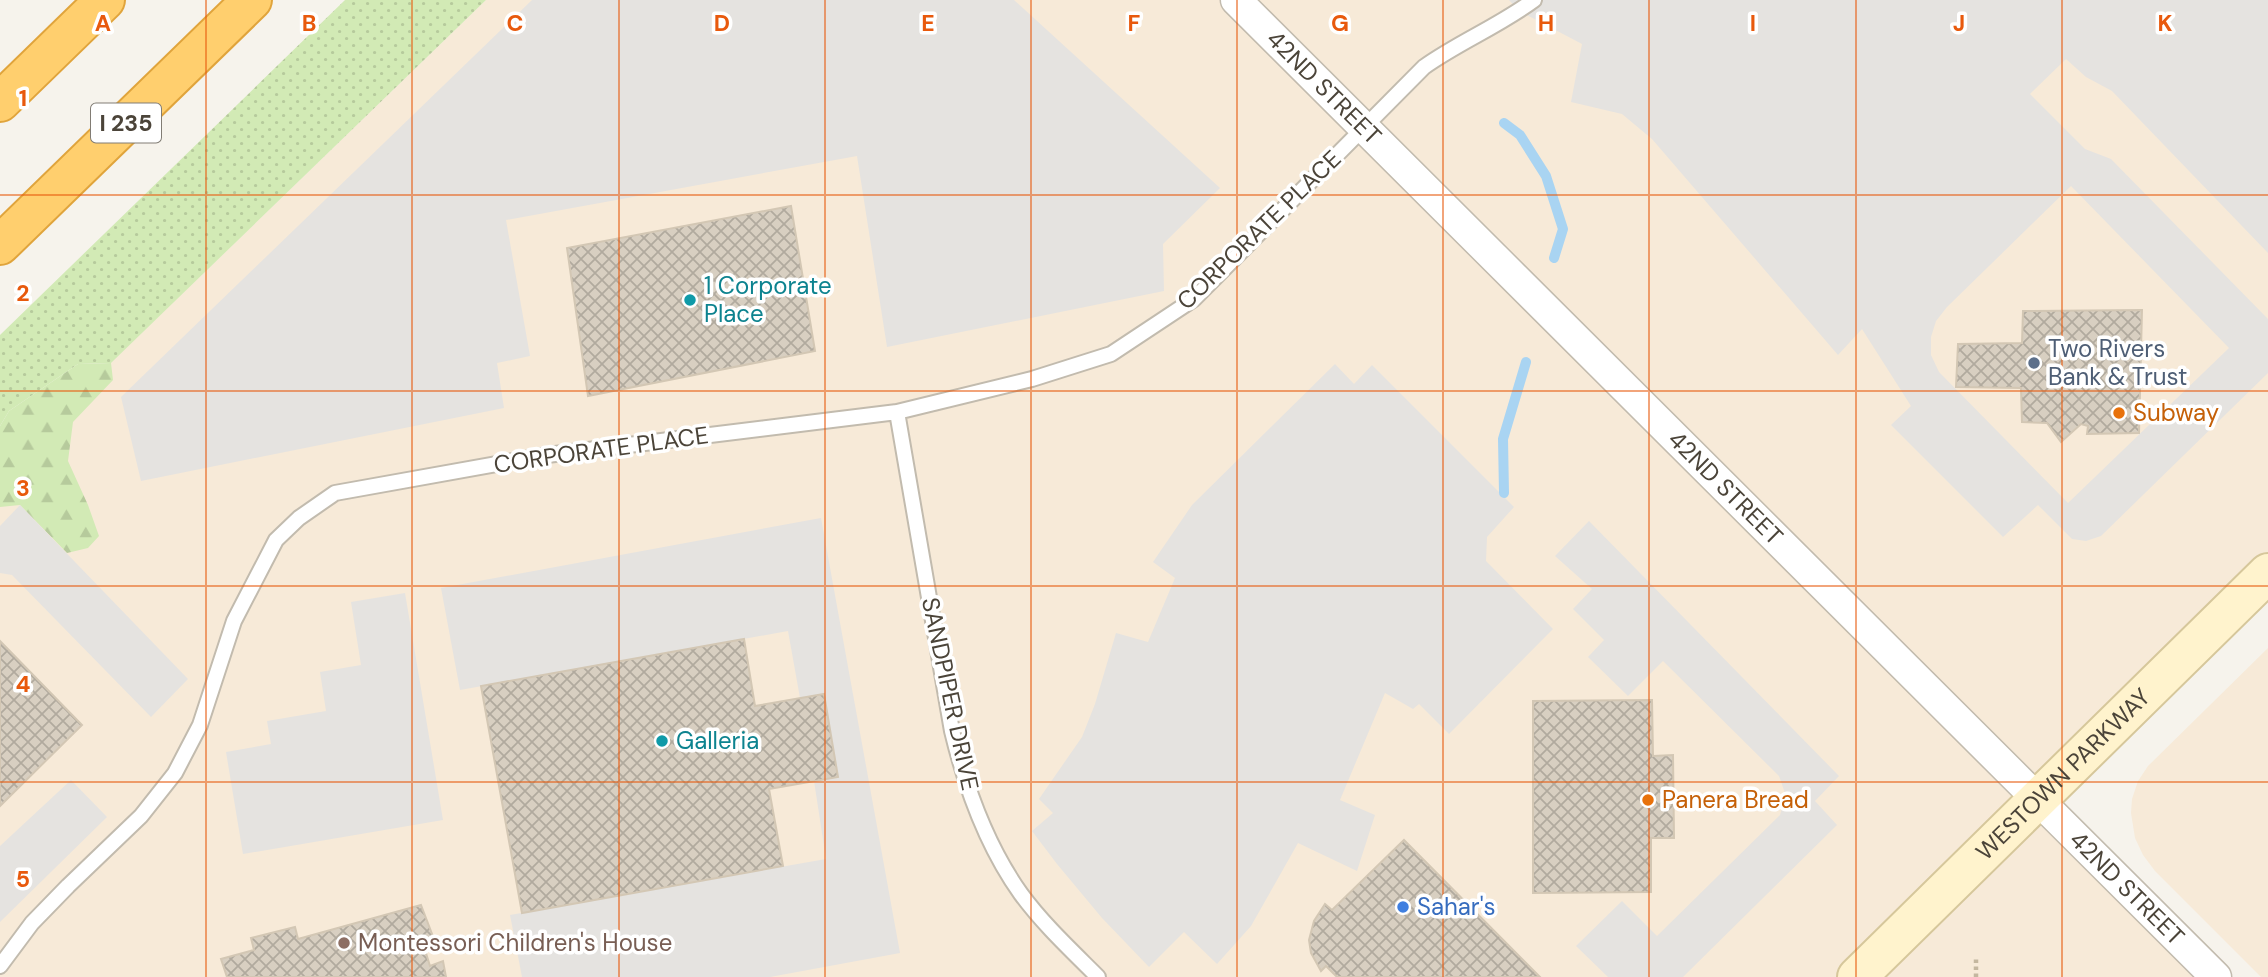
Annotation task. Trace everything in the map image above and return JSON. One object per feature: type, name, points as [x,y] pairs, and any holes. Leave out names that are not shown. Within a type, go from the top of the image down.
[{"type":"highway","points":[[0,67],[89,0]]},
{"type":"highway","points":[[0,102],[105,0]]},
{"type":"highway","name":"I 235","points":[[0,245],[252,0]]},
{"type":"street","name":"42ND STREET","points":[[1236,0],[2216,977]]},
{"type":"street","name":"WESTOWN PARKWAY","points":[[1857,977],[2268,573]]},
{"type":"lane","name":"CORPORATE PLACE","points":[[0,966],[32,923],[141,816],[174,773],[200,725],[234,621],[276,540],[299,518],[335,493],[547,455],[897,412],[1032,379],[1111,354],[1194,299],[1424,67],[1534,0]]},
{"type":"lane","name":"SANDPIPER DRIVE","points":[[897,412],[962,775],[978,817],[998,857],[1022,894],[1061,941],[1098,977]]},
{"type":"path","points":[[1976,958],[1976,977]]},
{"type":"shaded area","points":[[486,0],[2268,0],[2268,573],[2037,798],[2216,977],[0,977],[0,470]]},
{"type":"shaded area","points":[[532,0],[1014,0],[1220,188],[1163,244],[1164,291],[887,347],[857,156],[506,220],[530,356],[497,363],[504,408],[141,481],[121,397]]},
{"type":"shaded area","points":[[1509,0],[2268,0],[2268,253],[2112,91],[2086,77],[2066,59],[2030,94],[2085,149],[2111,159],[2268,319],[2268,373],[2101,536],[2086,541],[2072,539],[2038,505],[2003,537],[1891,425],[1911,406],[1862,329],[1838,355],[1652,139],[1622,114],[1571,102],[1582,44],[1519,11]],"holes":[[[2071,186],[2229,348],[2068,503],[1939,372],[1931,355],[1931,337],[1936,321],[1947,307]]]},
{"type":"shaded area","points":[[1335,364],[1354,384],[1372,365],[1514,507],[1487,537],[1486,561],[1553,629],[1449,734],[1419,704],[1413,709],[1385,693],[1340,800],[1375,815],[1357,871],[1298,843],[1251,926],[1217,964],[1184,932],[1149,967],[1102,918],[1032,831],[1053,813],[1039,799],[1082,737],[1095,704],[1116,633],[1148,642],[1175,578],[1153,562],[1192,505]]},
{"type":"shaded area","points":[[20,505],[188,679],[151,717],[12,575],[0,573],[0,526]]},
{"type":"shaded area","points":[[821,518],[900,953],[770,977],[522,977],[510,915],[826,859],[814,781],[824,694],[800,698],[788,631],[460,690],[441,588]]},
{"type":"shaded area","points":[[1589,521],[1839,776],[1815,801],[1837,825],[1683,977],[1608,977],[1576,946],[1622,901],[1657,936],[1780,815],[1786,796],[1779,776],[1663,661],[1628,696],[1588,657],[1604,640],[1573,609],[1592,589],[1555,556]]},
{"type":"shaded area","points":[[405,593],[443,820],[243,854],[226,752],[271,744],[267,721],[326,711],[320,672],[361,665],[351,602]]},
{"type":"shaded area","points":[[2268,648],[2268,977],[2261,977],[2155,871],[2135,838],[2131,813],[2138,781],[2148,766]]},
{"type":"shaded area","points":[[71,780],[107,817],[0,922],[0,846]]},
{"type":"green space","points":[[345,0],[486,0],[111,363],[78,364],[9,411],[0,426],[0,335]]},
{"type":"green space","points":[[111,363],[113,380],[73,422],[68,461],[99,536],[88,548],[67,553],[20,505],[0,507],[0,426],[9,411],[78,364]]},
{"type":"building","name":"1 Corporate Place","points":[[791,206],[815,351],[588,396],[567,248]]},
{"type":"building","points":[[2142,310],[2139,433],[2087,434],[2088,426],[2081,424],[2061,442],[2047,423],[2022,422],[2021,388],[1956,387],[1958,344],[2022,343],[2023,311]]},
{"type":"building","name":"Galleria","points":[[744,639],[755,706],[824,694],[838,777],[769,789],[783,866],[522,913],[481,686]]},
{"type":"building","points":[[0,641],[82,725],[0,806]]},
{"type":"building","points":[[1652,700],[1653,756],[1673,755],[1674,838],[1651,838],[1651,892],[1533,893],[1533,701]]},
{"type":"building","name":"Sahar's","points":[[1404,840],[1540,977],[1337,977],[1326,966],[1321,971],[1311,953],[1309,940],[1314,921],[1325,904],[1332,910]]},
{"type":"building","name":"Montessori Children's House","points":[[421,905],[437,947],[425,950],[430,966],[443,961],[446,977],[227,977],[221,959],[254,950],[251,938],[295,927],[298,939]]},
{"type":"waterway","points":[[1504,123],[1520,135],[1546,176],[1563,229],[1554,258]]},
{"type":"waterway","points":[[1504,493],[1503,439],[1526,362]]},
{"type":"place","name":"1 Corporate Place","points":[[690,300]]},
{"type":"place","name":"Two Rivers Bank & Trust","points":[[2034,363]]},
{"type":"place","name":"Subway","points":[[2119,413]]},
{"type":"place","name":"Galleria","points":[[662,741]]},
{"type":"place","name":"Panera Bread","points":[[1648,800]]},
{"type":"place","name":"Sahar's","points":[[1403,907]]},
{"type":"place","name":"Montessori Children's House","points":[[344,943]]}]
